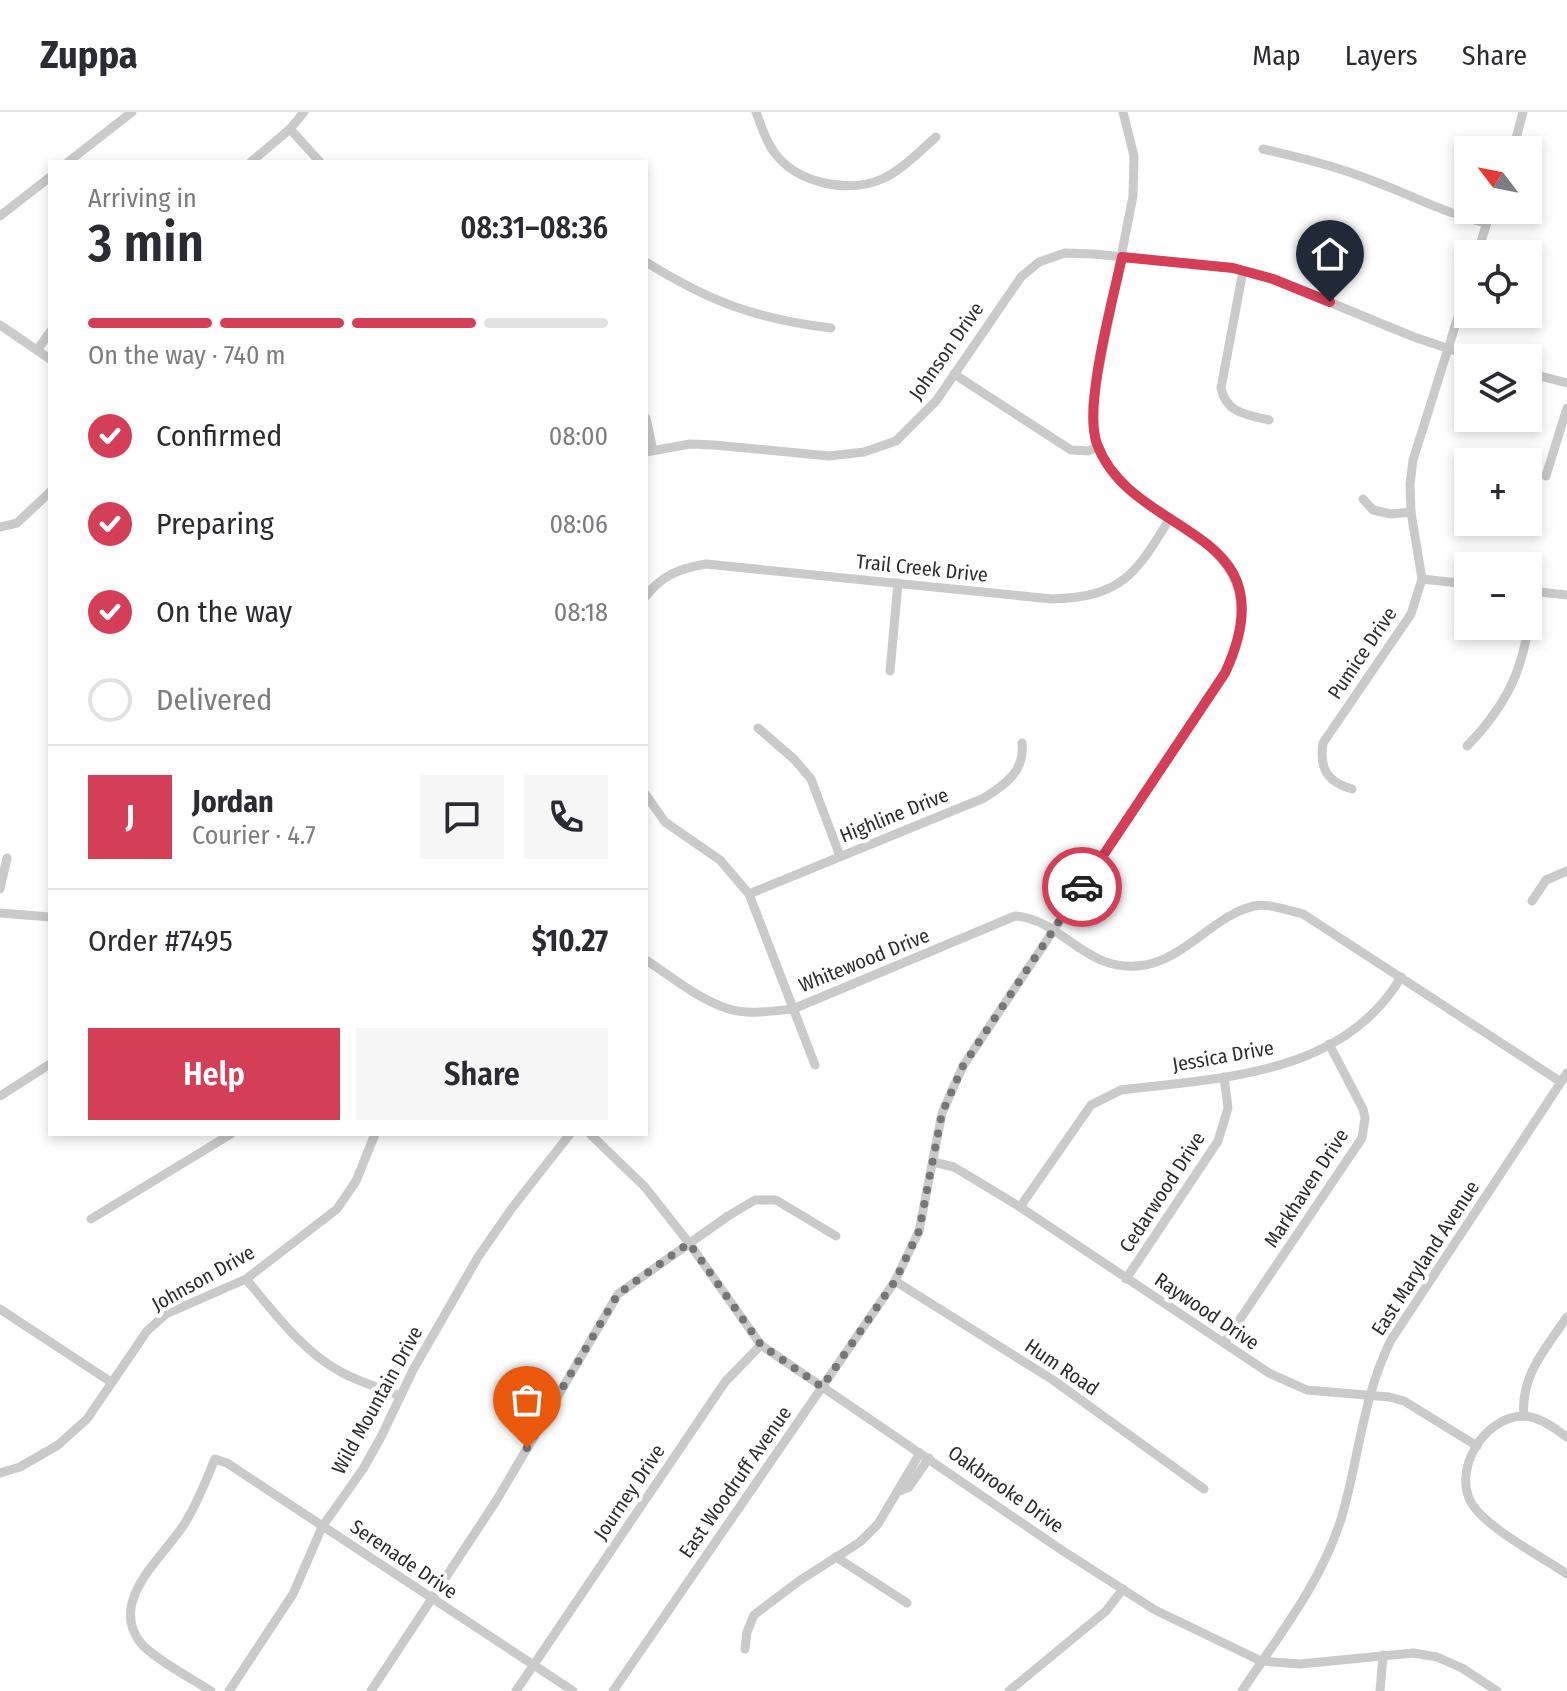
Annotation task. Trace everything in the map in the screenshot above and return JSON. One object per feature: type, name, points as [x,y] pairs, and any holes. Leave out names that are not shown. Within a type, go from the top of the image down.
[{"type":"street","points":[[71,160],[132,112]]},
{"type":"street","points":[[253,160],[290,129],[304,112]]},
{"type":"street","points":[[756,112],[768,142],[786,165],[811,179],[829,183],[867,184],[883,178],[936,137]]},
{"type":"street","name":"East Woodruff Avenue","points":[[613,1691],[895,1281],[919,1231],[942,1113],[963,1066],[1225,673],[1237,646],[1242,617],[1238,587],[1225,561],[1199,536],[1134,495],[1114,476],[1097,446],[1092,428],[1093,400],[1133,196],[1134,156],[1123,112]]},
{"type":"street","points":[[1517,136],[1523,112]]},
{"type":"street","points":[[290,129],[318,160]]},
{"type":"street","points":[[1263,149],[1321,162],[1454,213]]},
{"type":"street","points":[[0,216],[48,179]]},
{"type":"street","name":"Johnson Drive","points":[[650,451],[690,444],[829,456],[864,452],[896,441],[936,401],[1021,277],[1039,262],[1065,253],[1243,271],[1273,279],[1454,351]]},
{"type":"street","points":[[648,265],[722,304],[763,317],[831,328]]},
{"type":"street","points":[[1243,271],[1221,388],[1223,400],[1238,413],[1269,420]]},
{"type":"street","points":[[0,325],[48,358]]},
{"type":"street","name":"Pumice Drive","points":[[1352,789],[1338,785],[1324,772],[1320,758],[1323,743],[1411,614],[1422,579],[1411,512],[1413,460],[1455,328]]},
{"type":"street","points":[[37,350],[48,335]]},
{"type":"street","points":[[954,374],[1071,450],[1089,451],[1097,446]]},
{"type":"street","points":[[1542,377],[1567,383]]},
{"type":"street","points":[[1546,476],[1567,408]]},
{"type":"street","points":[[0,527],[17,523],[48,494]]},
{"type":"street","points":[[1363,499],[1373,510],[1391,514],[1411,512]]},
{"type":"street","name":"Trail Creek Drive","points":[[648,594],[680,569],[706,564],[1052,599],[1098,594],[1130,575],[1145,559],[1170,518]]},
{"type":"street","points":[[1422,579],[1454,582]]},
{"type":"street","points":[[890,671],[898,583]]},
{"type":"street","points":[[1542,592],[1567,595]]},
{"type":"street","points":[[1467,746],[1490,723],[1517,677],[1526,640]]},
{"type":"street","points":[[758,728],[794,759],[811,779],[840,856]]},
{"type":"street","name":"Highline Drive","points":[[749,894],[984,798],[1006,784],[1017,770],[1024,759],[1022,743]]},
{"type":"street","points":[[648,798],[665,822],[720,860],[749,894],[759,913],[815,1065]]},
{"type":"street","points":[[0,889],[7,858]]},
{"type":"street","points":[[1532,901],[1546,880],[1567,871]]},
{"type":"street","points":[[1052,930],[1085,954],[1107,963],[1131,966],[1165,958],[1255,906],[1303,914],[1564,1078]]},
{"type":"street","points":[[0,913],[48,917]]},
{"type":"street","name":"Whitewood Drive","points":[[648,961],[700,995],[730,1010],[762,1012],[793,1009],[1015,916],[1032,917],[1052,930]]},
{"type":"street","name":"Jessica Drive","points":[[1020,1207],[1091,1105],[1102,1098],[1121,1090],[1271,1068],[1357,1029],[1371,1017],[1401,977]]},
{"type":"street","name":"Markhaven Drive","points":[[1224,1343],[1362,1138],[1363,1109],[1329,1044]]},
{"type":"street","points":[[0,1096],[48,1065]]},
{"type":"street","name":"Cedarwood Drive","points":[[1126,1279],[1218,1141],[1228,1108],[1224,1077]]},
{"type":"street","name":"East Maryland Avenue","points":[[1242,1691],[1311,1587],[1331,1547],[1342,1517],[1369,1396],[1382,1357],[1407,1311],[1564,1078]]},
{"type":"street","points":[[91,1219],[228,1136]]},
{"type":"street","name":"Johnson Drive","points":[[0,1473],[20,1467],[58,1445],[87,1419],[147,1331],[166,1314],[246,1279],[337,1209],[356,1181],[374,1136]]},
{"type":"street","name":"Wild Mountain Drive","points":[[229,1691],[293,1594],[322,1527],[363,1469],[413,1370],[494,1232],[568,1136]]},
{"type":"street","name":"Oakbrooke Drive","points":[[592,1136],[645,1187],[761,1345],[1155,1610],[1261,1661],[1300,1664],[1413,1653],[1437,1657],[1462,1668],[1497,1691]]},
{"type":"street","name":"Raywood Drive","points":[[933,1162],[954,1167],[1020,1207],[1269,1373],[1307,1390],[1389,1397],[1417,1407],[1477,1446]]},
{"type":"street","points":[[371,1691],[496,1501],[618,1294],[755,1200],[776,1200],[836,1236]]},
{"type":"street","points":[[246,1279],[314,1353],[341,1372],[400,1396]]},
{"type":"street","name":"Hum Road","points":[[895,1281],[1053,1380],[1204,1489]]},
{"type":"street","points":[[0,1309],[111,1382]]},
{"type":"street","points":[[1524,1416],[1522,1403],[1526,1382],[1567,1317]]},
{"type":"street","name":"Journey Drive","points":[[516,1691],[725,1382],[761,1345]]},
{"type":"street","points":[[1567,1437],[1547,1423],[1524,1416],[1504,1421],[1477,1446],[1465,1473],[1467,1495],[1475,1509],[1492,1525],[1567,1574]]},
{"type":"street","points":[[745,1649],[747,1632],[754,1615],[788,1588],[860,1542],[878,1524],[924,1455]]},
{"type":"street","name":"Serenade Drive","points":[[211,1691],[142,1645],[131,1628],[129,1613],[134,1592],[184,1524],[215,1459],[227,1463],[573,1691]]},
{"type":"street","points":[[836,1557],[907,1603]]},
{"type":"street","points":[[1009,1691],[1106,1611],[1123,1589]]},
{"type":"street","points":[[1380,1691],[1383,1655]]},
{"type":"way so far","points":[[527,1448],[618,1294],[689,1243],[761,1345],[822,1387],[895,1281],[919,1231],[942,1113],[963,1066],[1082,887]]},
{"type":"route","points":[[1082,887],[1225,673],[1237,646],[1242,617],[1238,587],[1225,561],[1199,536],[1134,495],[1114,476],[1097,446],[1092,428],[1093,400],[1122,257],[1233,268],[1273,279],[1330,302]]}]
